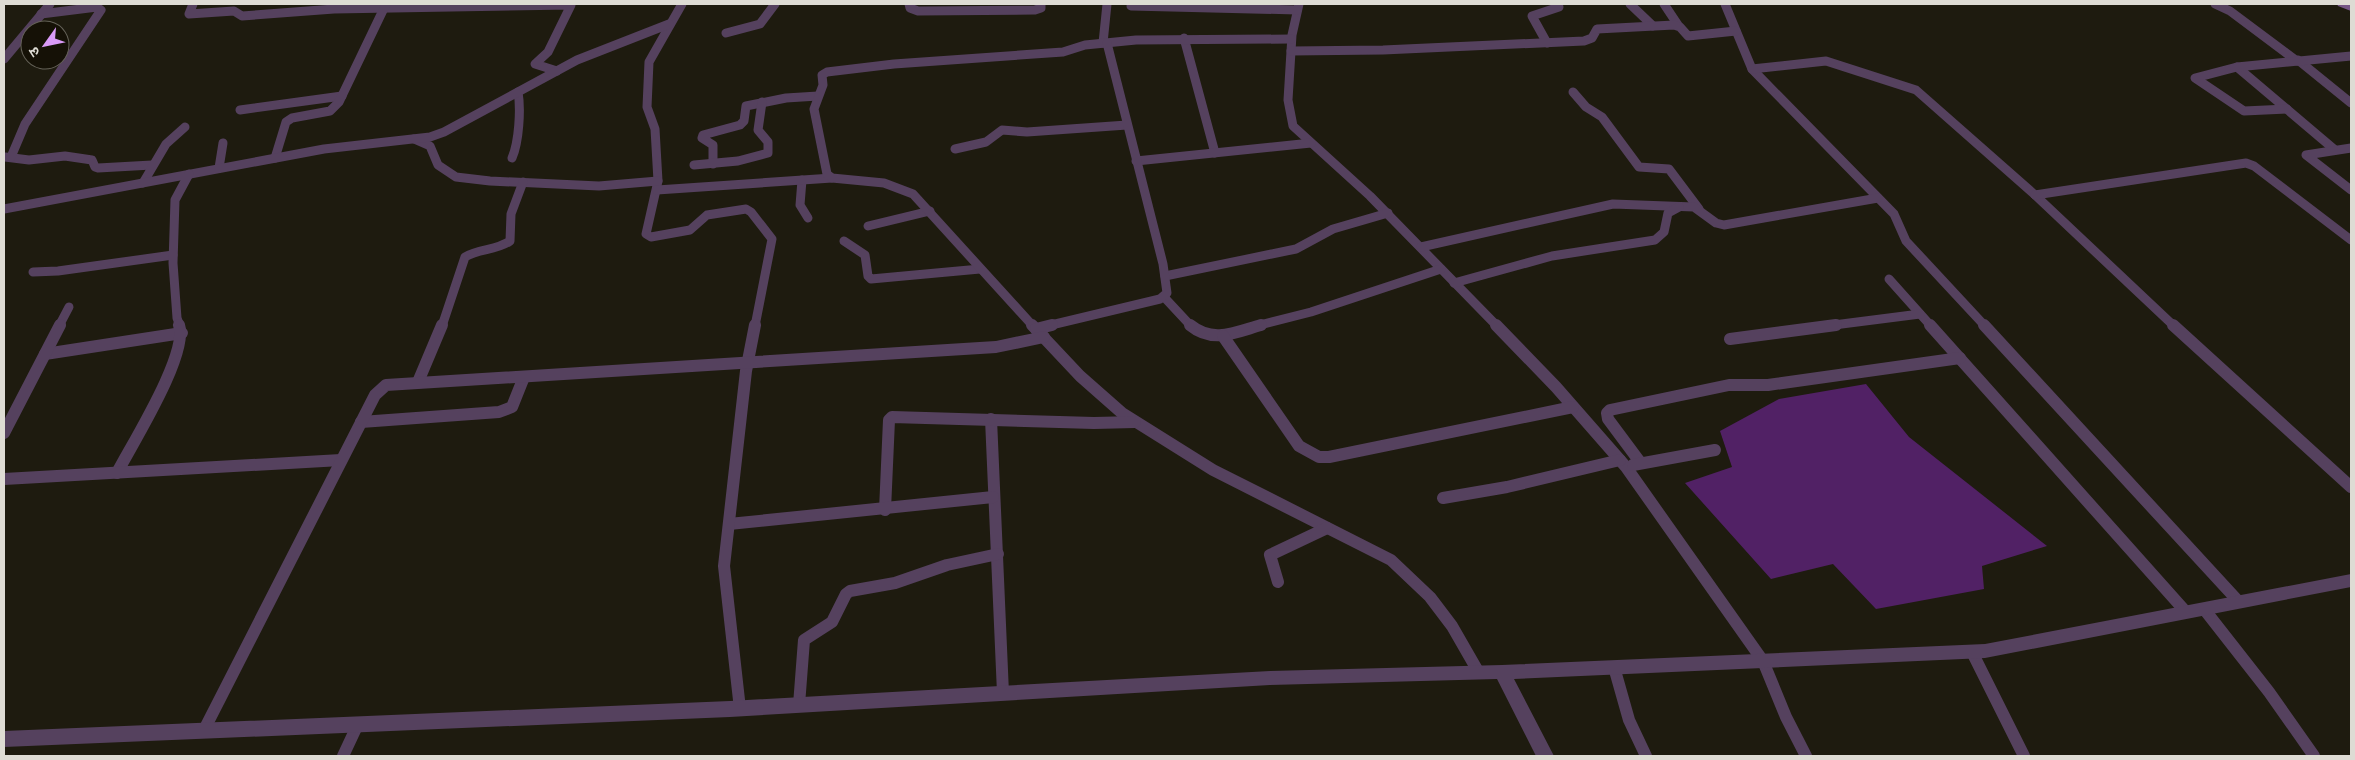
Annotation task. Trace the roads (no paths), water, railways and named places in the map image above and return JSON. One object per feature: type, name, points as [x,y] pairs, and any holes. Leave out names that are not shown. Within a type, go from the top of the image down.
[{"type":"main road","points":[[2342,4],[2351,8]]},
{"type":"street","points":[[4,59],[50,4]]},
{"type":"street","points":[[194,4],[189,14],[234,11],[242,16],[385,6],[430,9],[571,4],[548,52],[535,64],[557,71]]},
{"type":"street","points":[[682,4],[649,62],[647,107],[655,129],[657,186],[646,234],[648,237],[690,230],[707,215],[746,209],[751,212],[772,240],[748,362],[724,566],[740,708]]},
{"type":"street","points":[[726,33],[760,24],[775,4]]},
{"type":"street","points":[[908,4],[913,10],[928,11],[1035,10],[1041,8],[1041,4]]},
{"type":"street","points":[[204,730],[379,389],[394,384],[418,382],[996,347],[1164,297],[1167,293],[1165,276],[1105,43],[1107,4]]},
{"type":"street","points":[[1630,4],[1653,26]]},
{"type":"street","points":[[1664,4],[1688,36],[1736,31]]},
{"type":"street","points":[[1725,4],[1752,68],[1894,214],[1906,241],[2239,602]]},
{"type":"street","points":[[2215,4],[2230,11],[2349,99]]},
{"type":"street","points":[[275,158],[286,122],[292,118],[330,111],[342,96],[385,6]]},
{"type":"street","points":[[1131,6],[1298,7],[1291,39],[1288,100],[1290,121],[1296,131],[1388,214],[1421,247],[1573,407],[1623,464],[1763,661],[1803,756]]},
{"type":"street","points":[[41,14],[97,7],[101,10],[25,124],[7,157],[29,160],[61,156],[92,160],[95,167],[98,168],[152,165]]},
{"type":"street","points":[[1547,43],[1532,16],[1559,7]]},
{"type":"street","points":[[4,209],[324,149],[414,139],[444,132],[577,60],[669,24]]},
{"type":"street","points":[[1291,51],[1383,50],[1547,43],[1589,40],[1597,29],[1678,25]]},
{"type":"street","points":[[1184,38],[1215,153]]},
{"type":"street","points":[[832,178],[827,174],[814,109],[823,85],[822,75],[827,72],[894,64],[1063,52],[1105,43],[1184,38],[1291,39]]},
{"type":"street","points":[[2287,109],[2244,111],[2195,78],[2238,67],[2351,56]]},
{"type":"street","points":[[1752,68],[1826,61],[1872,78],[1910,87],[2035,195],[2157,311],[2351,487]]},
{"type":"street","points":[[2238,67],[2336,150]]},
{"type":"street","points":[[512,158],[518,144],[517,133],[522,110],[518,92]]},
{"type":"street","points":[[1573,92],[1586,107],[1602,117],[1638,167],[1646,170],[1669,169],[1699,209],[1716,223],[1732,225],[1878,198]]},
{"type":"street","points":[[240,110],[342,96]]},
{"type":"street","points":[[713,164],[713,145],[702,138],[703,135],[740,125],[744,121],[746,106],[786,98],[818,96]]},
{"type":"street","points":[[694,166],[750,159],[768,152],[768,142],[758,130],[762,102]]},
{"type":"street","points":[[955,149],[986,142],[1002,130],[1027,132],[1118,124],[1127,125]]},
{"type":"street","points":[[143,183],[152,165],[172,136],[185,127]]},
{"type":"street","points":[[414,139],[430,146],[438,165],[451,175],[523,182],[599,186],[657,186],[832,178],[890,183],[903,187],[930,211],[980,269],[1080,376],[1135,422],[1213,470],[1391,560],[1414,578],[1449,621],[1478,673]]},
{"type":"street","points":[[220,168],[223,143]]},
{"type":"street","points":[[1136,161],[1311,143]]},
{"type":"street","points":[[2351,148],[2308,153],[2307,157],[2351,190]]},
{"type":"street","points":[[2035,195],[2246,163],[2254,166],[2351,240]]},
{"type":"street","points":[[118,473],[170,374],[182,333],[178,318],[173,255],[175,200],[189,174]]},
{"type":"street","points":[[802,180],[800,205],[808,218]]},
{"type":"street","points":[[418,382],[448,311],[465,257],[474,252],[500,247],[510,241],[512,214],[523,182]]},
{"type":"street","points":[[1421,247],[1613,204],[1699,209]]},
{"type":"street","points":[[1454,283],[1552,256],[1655,240],[1664,232],[1668,213],[1681,207]]},
{"type":"street","points":[[868,226],[930,211]]},
{"type":"street","points":[[1165,276],[1296,249],[1333,229],[1388,214]]},
{"type":"street","points":[[844,242],[865,255],[868,276],[871,279],[980,269]]},
{"type":"street","points":[[33,272],[58,271],[173,255]]},
{"type":"street","points":[[1164,297],[1189,326],[1207,336],[1223,336],[1311,312],[1441,269]]},
{"type":"street","points":[[1889,279],[2186,612]]},
{"type":"street","points":[[4,433],[69,308]]},
{"type":"street","points":[[1730,339],[1920,314]]},
{"type":"street","points":[[45,354],[182,333]]},
{"type":"street","points":[[1223,336],[1299,446],[1319,457],[1329,457],[1573,407]]},
{"type":"street","points":[[1640,462],[1608,419],[1607,413],[1610,410],[1736,384],[1768,385],[1960,358]]},
{"type":"street","points":[[361,422],[500,412],[512,407],[524,377]]},
{"type":"street","points":[[885,510],[889,420],[892,418],[1094,423],[1135,422]]},
{"type":"street","points":[[990,419],[993,497],[998,554],[1003,693]]},
{"type":"street","points":[[1443,498],[1623,464],[1715,450]]},
{"type":"street","points":[[4,479],[341,460]]},
{"type":"street","points":[[729,524],[885,510],[993,497]]},
{"type":"street","points":[[1278,582],[1270,555],[1327,528]]},
{"type":"street","points":[[798,705],[804,640],[832,622],[846,594],[856,589],[895,584],[948,564],[998,554]]},
{"type":"street","points":[[4,739],[740,708],[1270,678],[1478,673],[1972,652],[2351,580]]},
{"type":"street","points":[[2204,609],[2270,692],[2314,756]]},
{"type":"street","points":[[1972,652],[2024,756]]},
{"type":"street","points":[[1614,667],[1629,720],[1646,756]]},
{"type":"street","points":[[1502,672],[1545,756]]},
{"type":"street","points":[[343,756],[358,724]]}]
